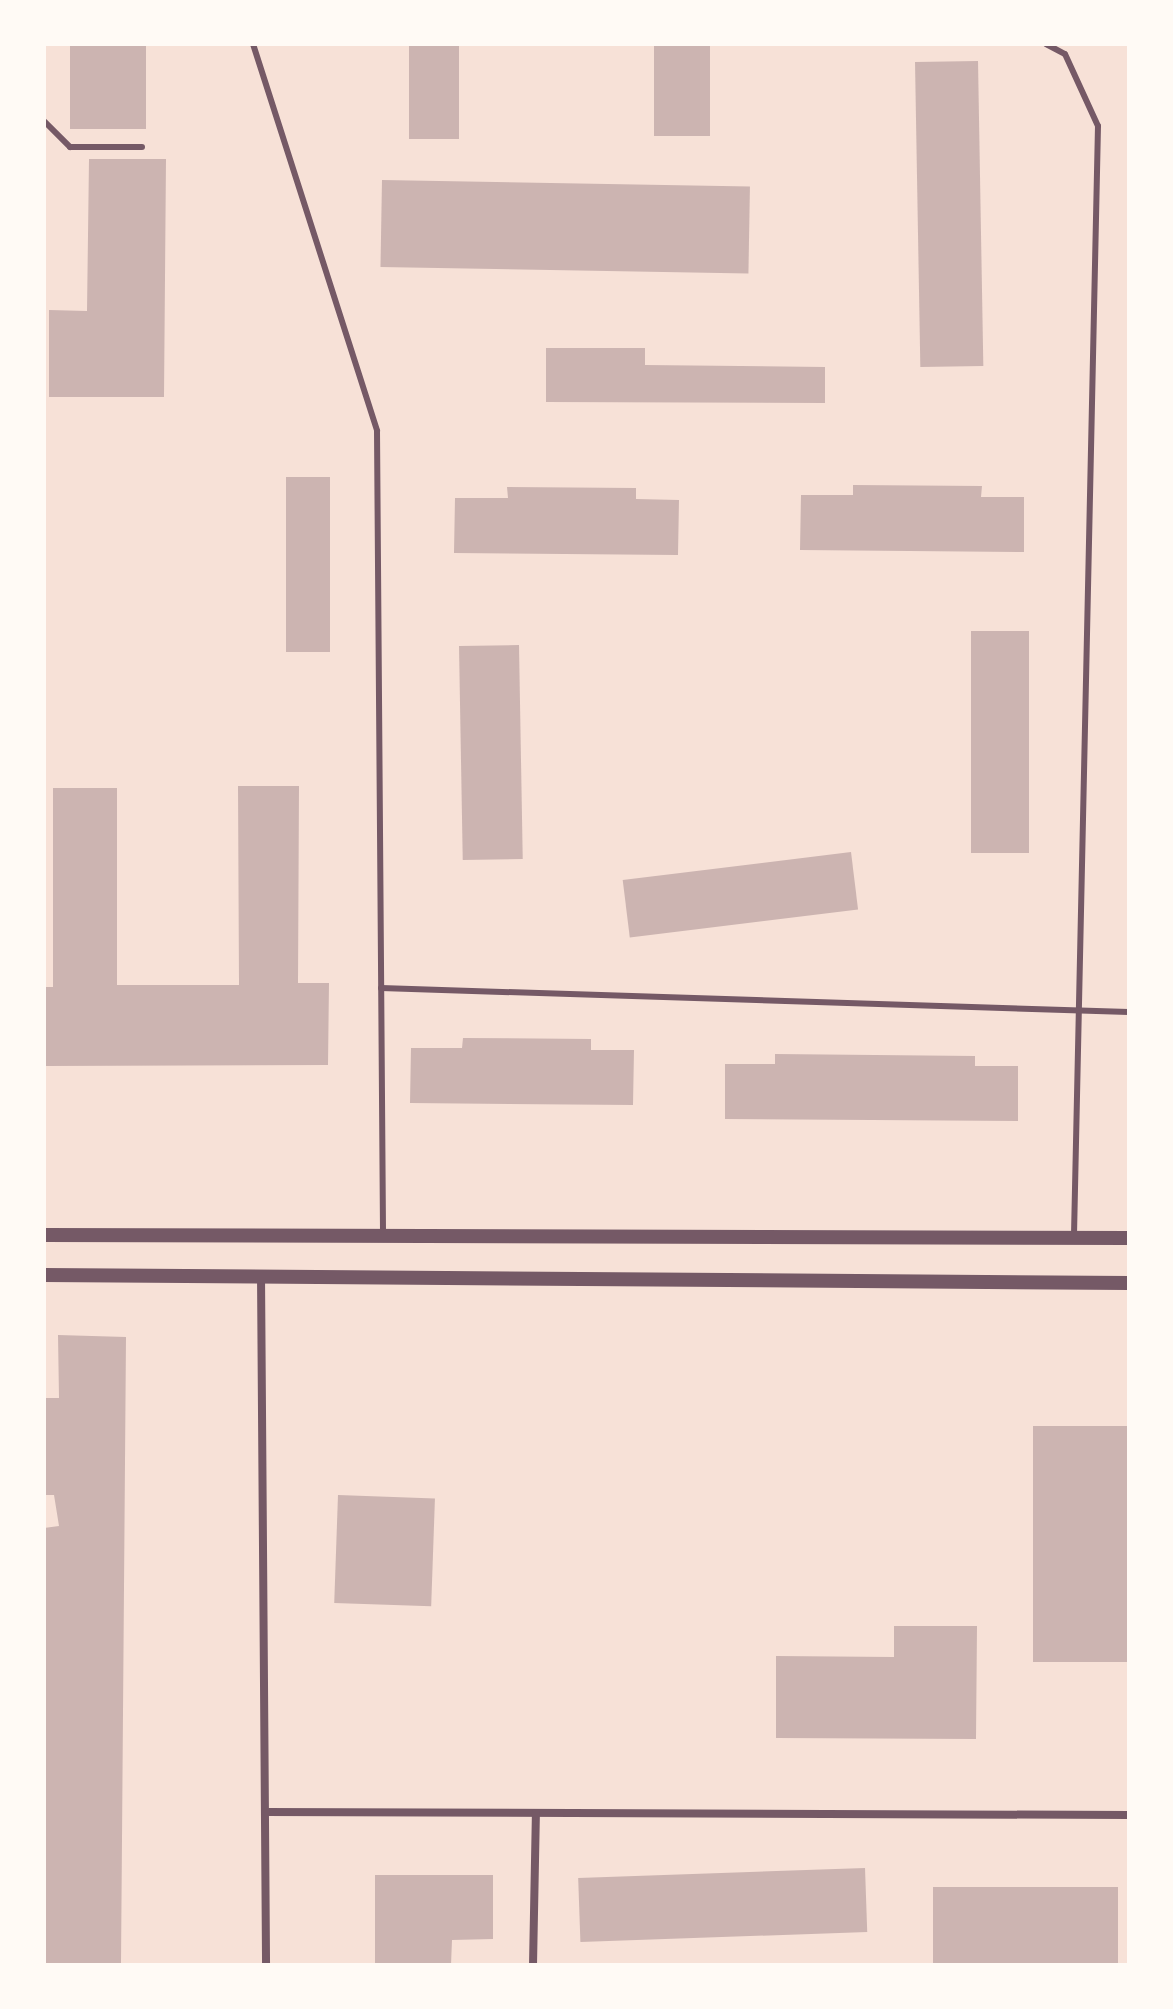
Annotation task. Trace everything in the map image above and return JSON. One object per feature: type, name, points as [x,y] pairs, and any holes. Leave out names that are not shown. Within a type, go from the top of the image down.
[{"type":"street","points":[[44,1235],[1129,1238]]},
{"type":"street","points":[[44,1275],[1129,1283]]},
{"type":"street","points":[[261,1275],[266,1965]]},
{"type":"street","points":[[265,1812],[1129,1815]]},
{"type":"street","points":[[533,1965],[536,1813]]},
{"type":"lane","points":[[253,44],[377,431],[383,1235]]},
{"type":"lane","points":[[1046,44],[1065,54],[1098,126],[1074,1237]]},
{"type":"lane","points":[[44,121],[54,135],[70,147],[142,147]]},
{"type":"lane","points":[[381,988],[1129,1012]]},
{"type":"building","points":[[70,44],[146,44],[146,129],[70,129]]},
{"type":"building","points":[[409,44],[459,44],[459,139],[409,139]]},
{"type":"building","points":[[654,44],[710,44],[710,136],[654,136]]},
{"type":"building","points":[[978,61],[983,366],[920,367],[915,62]]},
{"type":"building","points":[[89,159],[166,159],[164,397],[49,397],[49,310],[87,311]]},
{"type":"building","points":[[382,180],[750,186],[748,273],[380,267]]},
{"type":"building","points":[[546,348],[645,348],[645,365],[825,367],[825,403],[546,402]]},
{"type":"building","points":[[286,477],[330,477],[330,652],[286,652]]},
{"type":"building","points":[[853,485],[982,486],[981,497],[1024,497],[1024,552],[800,550],[801,495],[853,495]]},
{"type":"building","points":[[507,487],[636,488],[636,499],[679,500],[678,555],[454,553],[455,498],[508,498]]},
{"type":"building","points":[[971,631],[1029,631],[1029,853],[971,853]]},
{"type":"building","points":[[519,645],[523,859],[463,860],[459,646]]},
{"type":"building","points":[[238,786],[299,786],[298,983],[329,983],[328,1065],[44,1066],[44,987],[53,987],[53,788],[117,788],[117,985],[239,985]]},
{"type":"building","points":[[851,852],[858,910],[630,938],[623,880]]},
{"type":"building","points":[[463,1038],[591,1039],[591,1050],[634,1050],[633,1105],[410,1103],[411,1048],[462,1048]]},
{"type":"building","points":[[775,1054],[975,1056],[975,1066],[1018,1066],[1018,1121],[725,1119],[725,1064],[775,1064]]},
{"type":"building","points":[[58,1335],[126,1337],[121,1965],[44,1965],[44,1528],[59,1526],[54,1495],[44,1495],[44,1398],[59,1398]]},
{"type":"building","points":[[1033,1426],[1129,1426],[1129,1662],[1033,1662]]},
{"type":"building","points":[[338,1495],[435,1498],[431,1606],[334,1603]]},
{"type":"building","points":[[894,1626],[977,1626],[976,1739],[776,1738],[776,1656],[894,1657]]},
{"type":"building","points":[[865,1868],[867,1932],[580,1942],[578,1878]]},
{"type":"building","points":[[375,1875],[493,1875],[493,1939],[452,1940],[451,1965],[375,1965]]},
{"type":"building","points":[[933,1887],[1118,1887],[1118,1965],[933,1965]]}]
